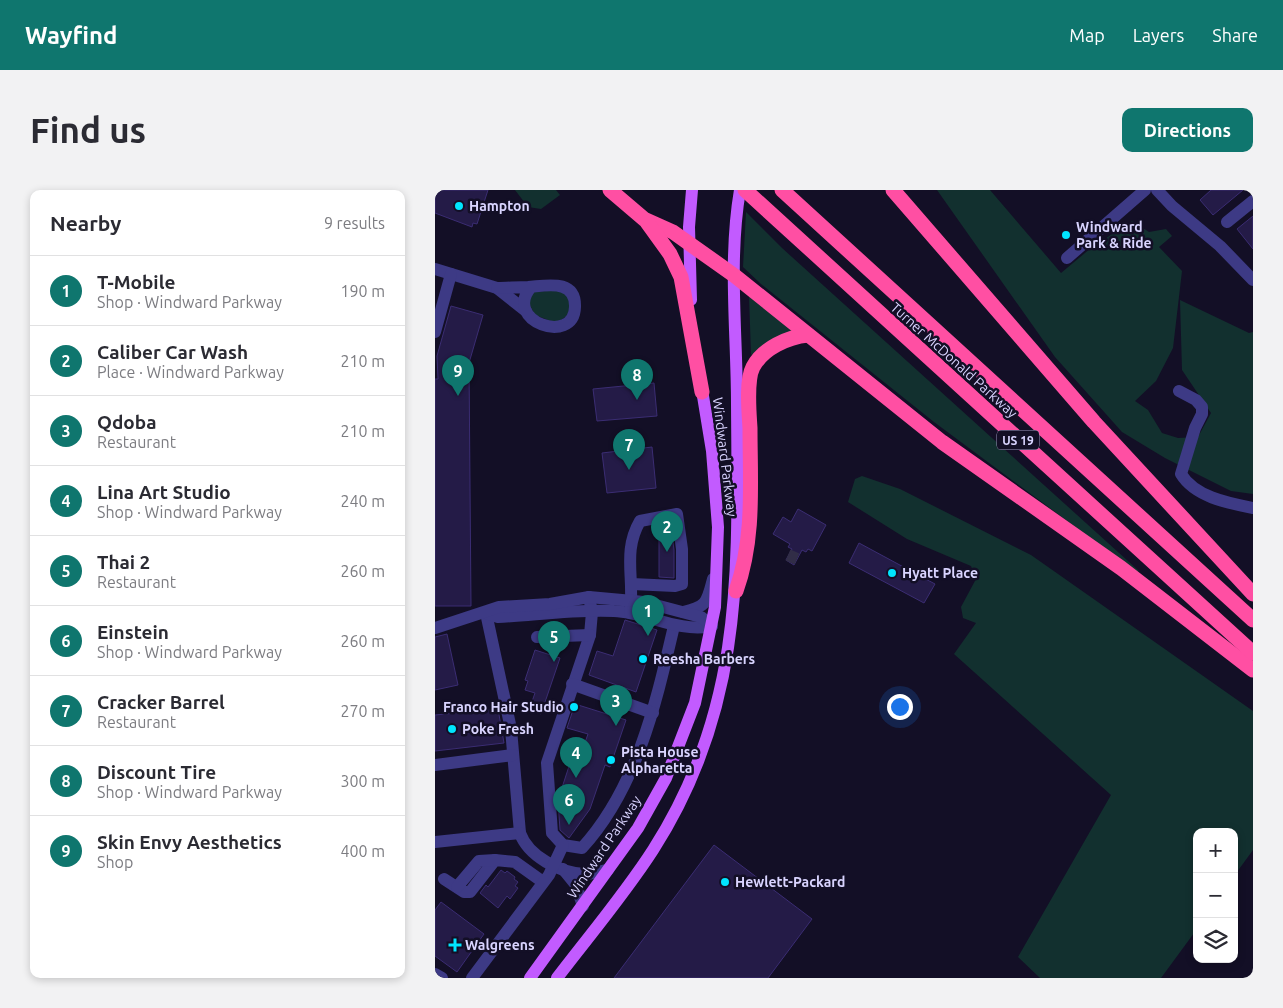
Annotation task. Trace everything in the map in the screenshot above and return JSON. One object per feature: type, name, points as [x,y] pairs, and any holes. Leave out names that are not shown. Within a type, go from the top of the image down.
[{"type":"highway","points":[[610,190],[644,219],[670,254],[681,277],[702,392]]},
{"type":"highway","name":"Turner McDonald Parkway","points":[[745,190],[1253,654]]},
{"type":"highway","points":[[893,190],[1094,422],[1253,594]]},
{"type":"highway","name":"Turner McDonald Parkway","points":[[785,192],[1253,620]]},
{"type":"highway","points":[[644,219],[673,232],[689,242],[735,276],[942,442],[1121,568],[1253,670]]},
{"type":"highway","points":[[736,591],[745,565],[750,526],[749,395],[752,367],[764,354],[777,345],[808,335]]},
{"type":"main road","name":"Windward Parkway","points":[[530,978],[583,906],[653,803],[681,744],[695,703],[711,626],[717,584],[718,527],[712,451],[702,392],[690,290],[689,242],[692,190]]},
{"type":"main road","name":"Windward Parkway","points":[[557,978],[653,850],[683,795],[707,735],[727,665],[736,591],[738,543],[735,276],[740,190]]},
{"type":"main road","points":[[711,626],[732,629]]},
{"type":"street","points":[[1067,258],[1145,190]]},
{"type":"street","points":[[1157,190],[1172,206],[1220,246],[1253,280]]},
{"type":"street","points":[[1227,222],[1253,201]]},
{"type":"street","points":[[435,269],[497,288],[553,284],[567,289],[575,301],[574,315],[566,324],[551,327],[536,321],[497,288]]},
{"type":"street","points":[[435,332],[451,274]]},
{"type":"street","points":[[526,312],[524,300],[531,287]]},
{"type":"street","points":[[1179,391],[1196,400],[1202,407],[1202,414],[1181,474],[1187,485],[1207,495],[1253,508]]},
{"type":"street","points":[[631,607],[632,584],[629,551],[631,536],[640,521],[677,514],[682,549],[682,584],[675,586],[632,584]]},
{"type":"street","points":[[681,612],[702,607],[708,599],[714,576],[718,527]]},
{"type":"street","points":[[435,628],[486,613],[499,607],[550,604],[589,597],[631,607],[681,612],[701,617],[711,626]]},
{"type":"street","points":[[589,597],[592,612],[590,634],[547,763],[552,833],[563,845],[576,849],[582,848],[588,841],[613,802],[635,759],[653,713],[674,626]]},
{"type":"street","points":[[486,613],[498,617],[592,612],[631,607],[674,626],[699,628],[711,626]]},
{"type":"street","points":[[486,613],[511,729],[520,833],[526,846],[559,867],[576,885],[583,906]]},
{"type":"street","points":[[537,637],[590,634]]},
{"type":"street","points":[[572,684],[653,713]]},
{"type":"street","points":[[435,765],[513,755]]},
{"type":"street","points":[[435,842],[520,833]]},
{"type":"street","points":[[472,978],[543,882],[559,867],[563,845]]},
{"type":"street","points":[[463,891],[479,861],[500,860],[515,862],[543,882]]},
{"type":"street","points":[[444,879],[473,897],[479,893],[500,860]]},
{"type":"street","points":[[559,867],[584,874],[608,870]]},
{"type":"street","points":[[435,974],[442,978]]},
{"type":"green space","points":[[515,190],[556,190],[560,195],[541,209],[528,207]]},
{"type":"green space","points":[[937,190],[990,190],[1061,273],[1091,248],[1132,221],[1149,232],[1166,229],[1172,236],[1159,247],[1182,271],[1173,348],[1156,381],[1135,401],[1148,410],[1162,433],[1178,438],[1198,437],[1211,413],[1182,370],[1180,300],[1249,333],[1253,332],[1253,494],[1231,491],[1165,458],[1122,432],[1055,357]]},
{"type":"green space","points":[[746,212],[782,248],[1139,571],[1136,572],[934,422],[761,284],[743,267]]},
{"type":"green space","points":[[561,290],[569,298],[570,314],[556,323],[535,315],[527,300],[531,292]]},
{"type":"green space","points":[[749,296],[793,330],[753,357],[751,354]]},
{"type":"green space","points":[[862,476],[900,489],[1031,555],[1253,711],[1253,850],[1238,871],[1238,828],[1193,828],[1193,934],[1161,978],[1040,978],[1018,957],[1111,795],[954,654],[976,623],[963,618],[961,607],[976,579],[971,566],[907,539],[848,502],[855,479]]},
{"type":"building","name":"Hampton","points":[[435,190],[488,190],[477,224],[473,223],[472,227],[435,213]]},
{"type":"building","points":[[1211,190],[1243,190],[1213,215],[1200,200]]},
{"type":"building","points":[[1253,216],[1253,249],[1237,229]]},
{"type":"building","points":[[451,306],[483,315],[469,363],[471,606],[435,606],[435,379],[438,379],[437,356]]},
{"type":"building","points":[[654,383],[657,416],[597,421],[593,389]]},
{"type":"building","points":[[652,447],[656,488],[607,493],[602,453]]},
{"type":"building","points":[[798,509],[826,525],[812,551],[808,549],[806,552],[802,550],[794,565],[786,560],[792,549],[788,547],[790,544],[773,534],[783,517],[791,522]]},
{"type":"building","points":[[671,526],[674,550],[674,578],[659,577],[659,527]]},
{"type":"building","name":"Hyatt Place","points":[[859,543],[935,584],[924,603],[849,563]]},
{"type":"building","points":[[625,620],[657,630],[636,692],[589,675],[597,651],[613,656]]},
{"type":"building","points":[[447,634],[458,685],[435,690],[435,637]]},
{"type":"building","points":[[535,650],[560,658],[541,714],[529,710],[535,693],[525,690],[528,681],[525,680]]},
{"type":"building","points":[[575,704],[626,720],[610,767],[605,765],[590,809],[569,838],[560,830],[558,800],[573,754],[581,754],[588,734],[567,728]]},
{"type":"building","points":[[498,709],[504,743],[435,751],[435,715]]},
{"type":"building","name":"Hewlett-Packard","points":[[714,845],[812,919],[768,978],[614,978]]},
{"type":"building","points":[[501,870],[505,873],[507,871],[515,877],[514,879],[518,882],[515,886],[518,888],[510,899],[507,896],[498,908],[480,893],[486,885],[488,887]]},
{"type":"building","name":"Walgreens","points":[[441,902],[484,934],[457,972],[435,956],[435,910]]},
{"type":"tunnel","points":[[788,555],[797,559]]},
{"type":"place","name":"Hampton","points":[[459,206]]},
{"type":"place","name":"Windward Park & Ride","points":[[1066,235]]},
{"type":"place","name":"Skin Envy Aesthetics","points":[[458,396]]},
{"type":"place","name":"Discount Tire","points":[[637,400]]},
{"type":"place","name":"Cracker Barrel","points":[[629,470]]},
{"type":"place","name":"Caliber Car Wash","points":[[667,552]]},
{"type":"place","name":"Hyatt Place","points":[[892,573]]},
{"type":"place","name":"T-Mobile","points":[[648,636]]},
{"type":"place","name":"Reesha Barbers","points":[[643,659]]},
{"type":"place","name":"Thai 2","points":[[554,662]]},
{"type":"place","name":"Franco Hair Studio","points":[[574,707]]},
{"type":"place","name":"Qdoba","points":[[616,726]]},
{"type":"place","name":"Poke Fresh","points":[[452,729]]},
{"type":"place","name":"Pista House Alpharetta","points":[[611,760]]},
{"type":"place","name":"Lina Art Studio","points":[[576,778]]},
{"type":"place","name":"Einstein","points":[[569,825]]},
{"type":"place","name":"Hewlett-Packard","points":[[725,882]]},
{"type":"place","name":"Walgreens","points":[[455,945]]}]
